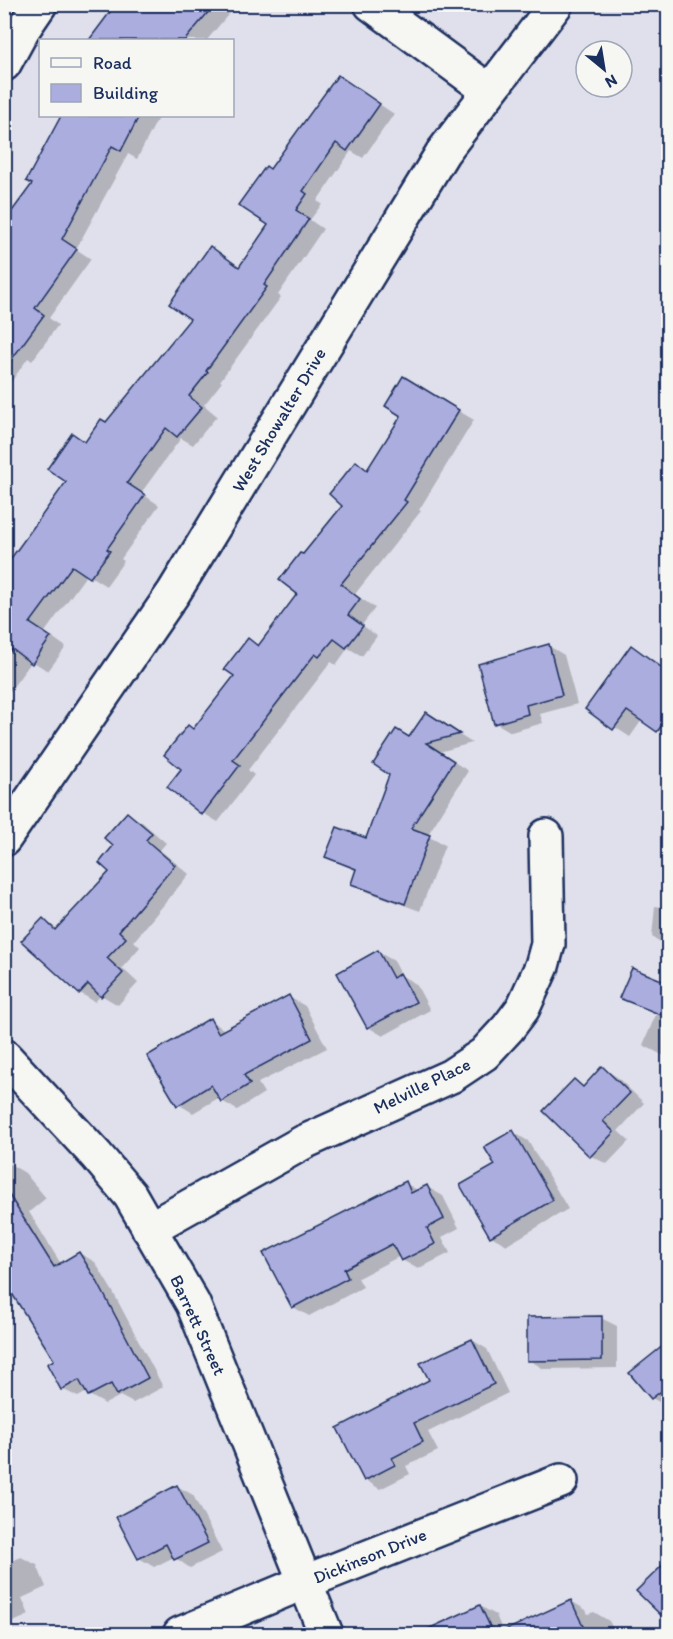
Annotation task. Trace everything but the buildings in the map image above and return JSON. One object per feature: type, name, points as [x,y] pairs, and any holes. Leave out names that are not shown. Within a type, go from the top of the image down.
[{"type":"street","points":[[4,64],[22,29],[40,4]]},
{"type":"street","points":[[371,4],[488,90]]},
{"type":"street","name":"West Showalter Drive","points":[[4,838],[174,592],[443,152],[488,90],[556,4]]},
{"type":"street","name":"Melville Place","points":[[149,1229],[304,1142],[451,1076],[484,1054],[523,1008],[542,966],[548,944],[546,836]]},
{"type":"street","name":"Barrett Street","points":[[4,1056],[130,1195],[193,1304],[326,1635]]},
{"type":"street","name":"Dickinson Drive","points":[[180,1635],[305,1582],[561,1481]]}]
